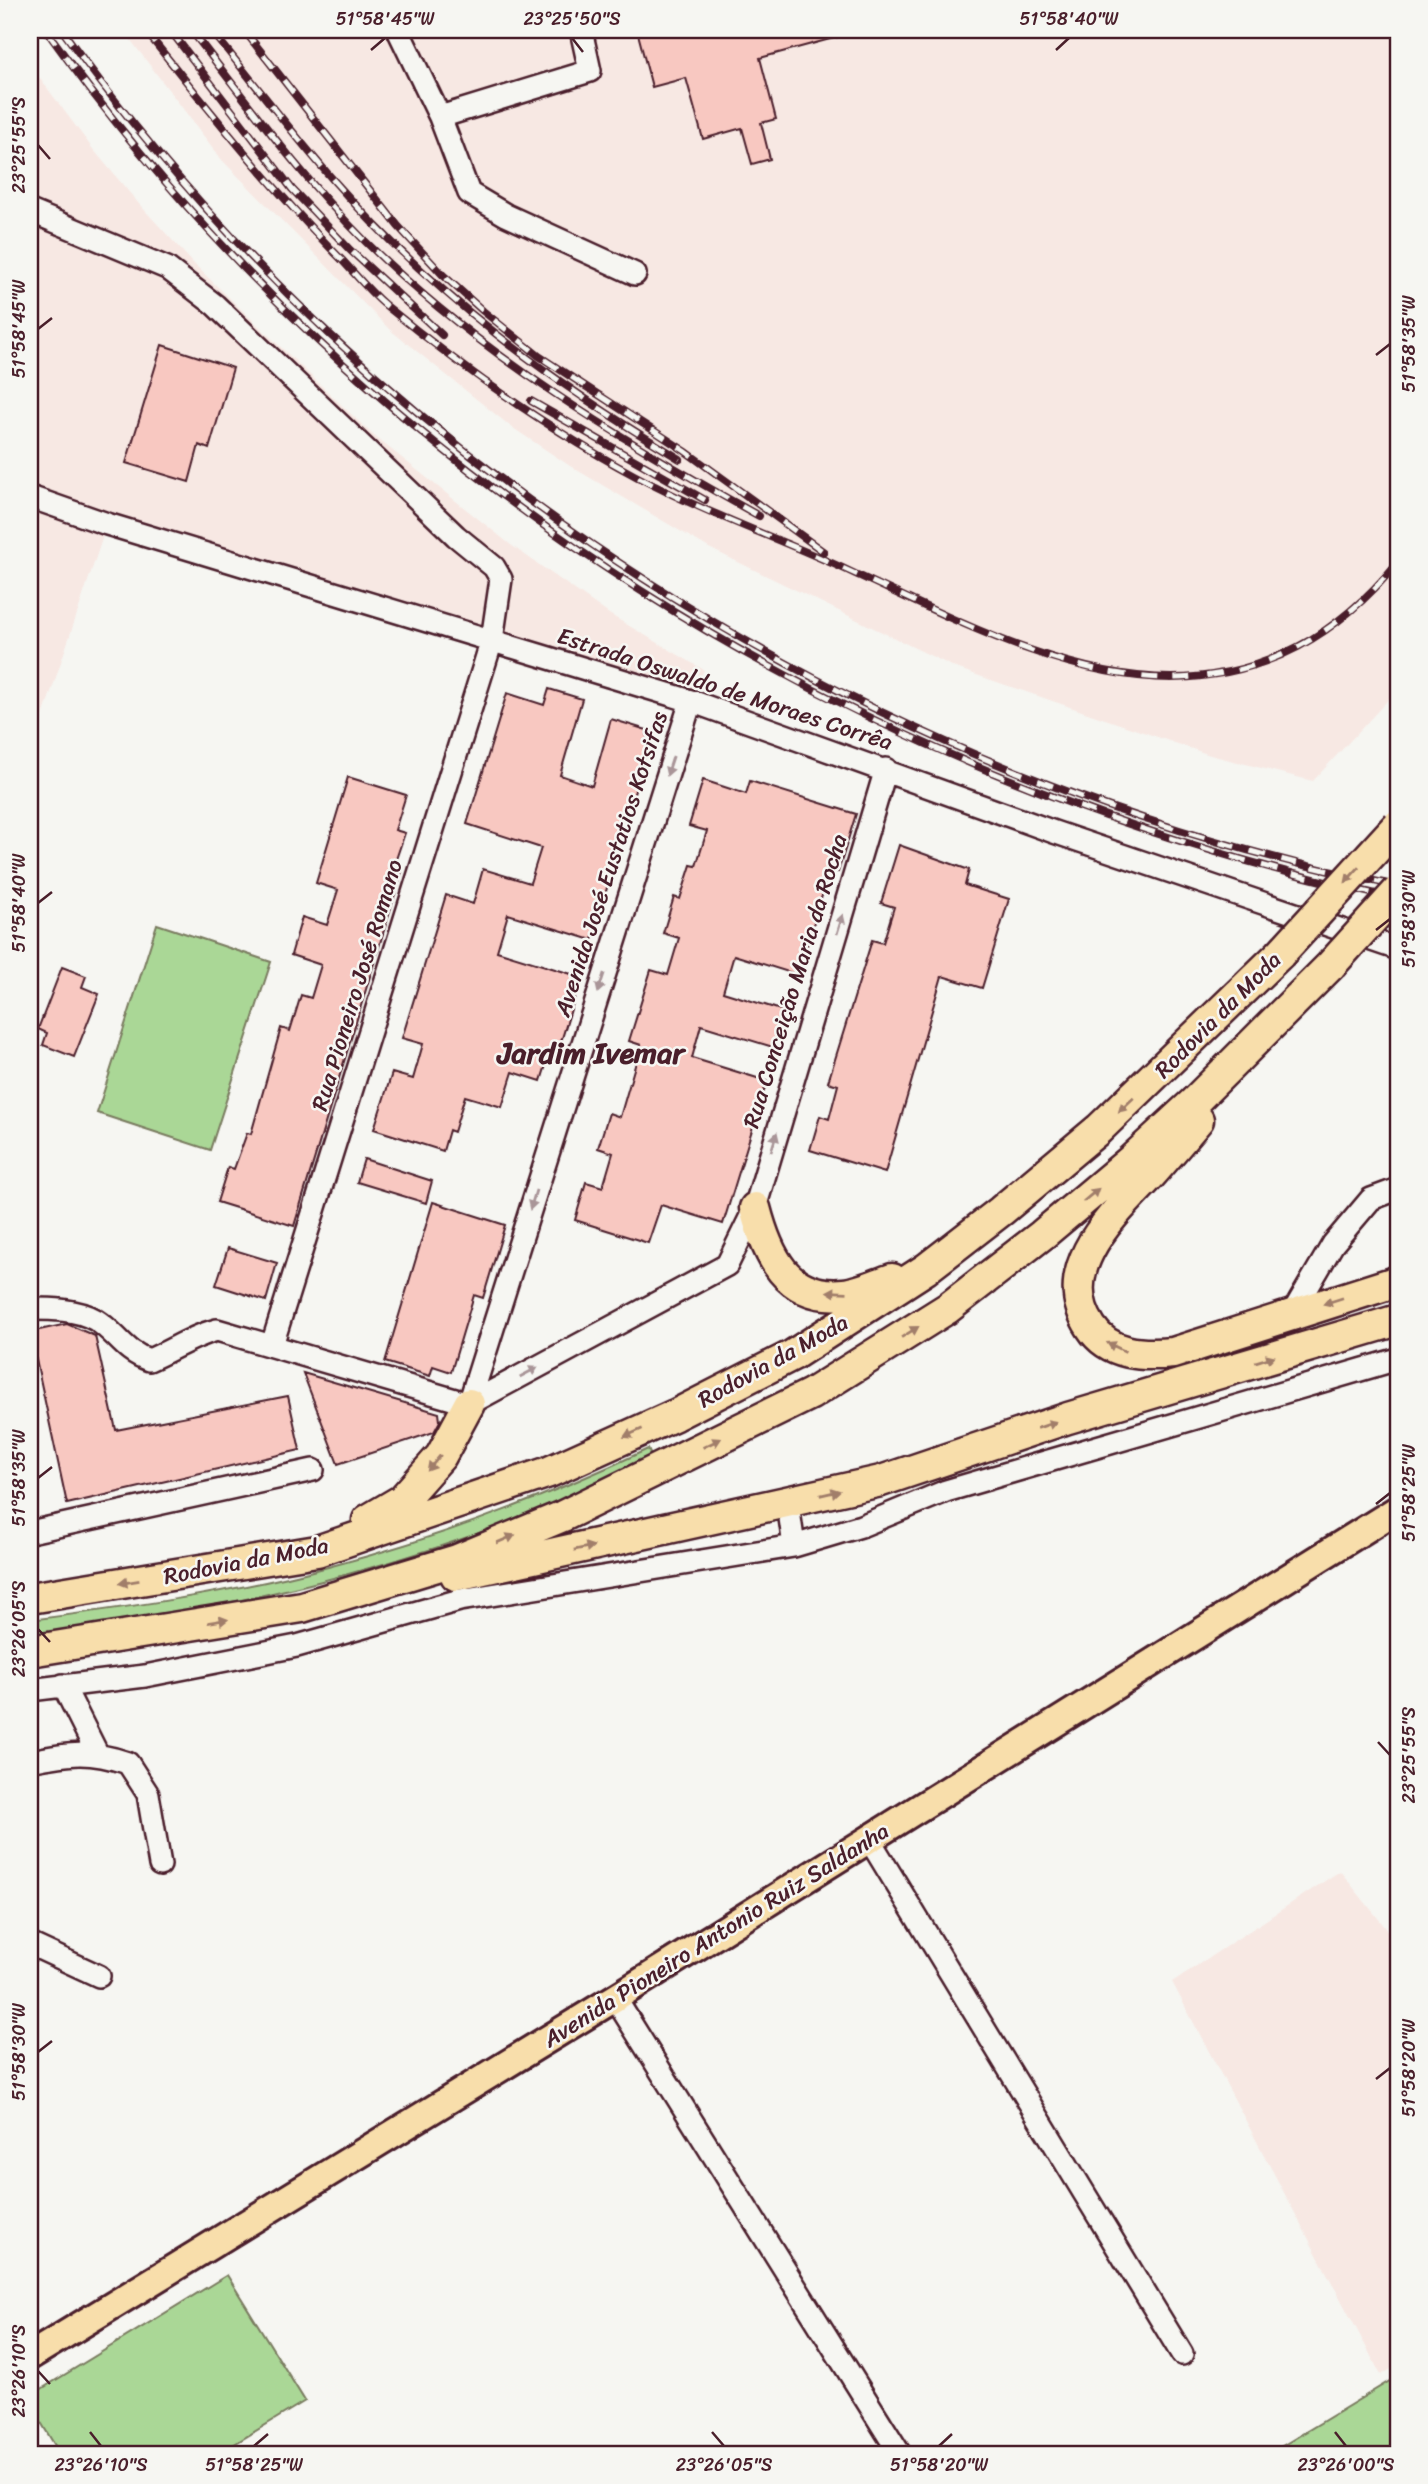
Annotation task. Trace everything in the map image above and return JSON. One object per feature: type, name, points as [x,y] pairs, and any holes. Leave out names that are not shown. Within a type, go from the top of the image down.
[{"type":"highway","name":"Rodovia da Moda","points":[[34,1593],[317,1551],[549,1472],[675,1415],[793,1355],[926,1269],[1099,1129],[1280,954],[1398,825]]},
{"type":"highway","name":"Rodovia da Moda","points":[[30,1651],[302,1607],[457,1560],[563,1516],[811,1394],[948,1308],[1042,1235],[1129,1162],[1294,1004],[1398,891]]},
{"type":"highway","points":[[1294,1004],[1099,1233],[1087,1251],[1078,1282],[1083,1314],[1093,1331],[1106,1343],[1135,1354],[1173,1353],[1398,1280]]},
{"type":"highway","points":[[755,1208],[765,1247],[779,1269],[806,1289],[844,1294],[926,1269]]},
{"type":"highway","points":[[302,1607],[788,1504],[881,1481],[1068,1418],[1398,1320]]},
{"type":"highway","points":[[317,1551],[402,1500],[441,1456],[469,1404]]},
{"type":"main road","name":"Avenida Pioneiro Antonio Ruiz Saldanha","points":[[30,2356],[615,1998],[1398,1509]]},
{"type":"street","points":[[398,30],[440,117],[469,193],[506,215],[635,274]]},
{"type":"street","points":[[440,117],[590,71],[581,30]]},
{"type":"street","name":"Rua Pioneiro José Romano","points":[[30,211],[167,268],[215,305],[456,536],[494,567],[501,579],[492,640],[272,1345]]},
{"type":"street","name":"Estrada Oswaldo de Moraes Corrêa","points":[[30,497],[107,524],[691,701],[886,769],[1054,832],[1398,949]]},
{"type":"street","name":"Avenida José Eustatios Kotsifas","points":[[469,1404],[691,701]]},
{"type":"street","name":"Rua Conceição Maria da Rocha","points":[[469,1404],[727,1265],[755,1208],[886,769]]},
{"type":"street","points":[[1292,1314],[1333,1244],[1370,1199],[1398,1189]]},
{"type":"street","points":[[30,1309],[60,1310],[96,1320],[132,1354],[149,1360],[174,1350],[194,1336],[217,1331],[469,1404]]},
{"type":"street","points":[[30,1690],[145,1676],[297,1646],[460,1600],[794,1546],[861,1526],[946,1491],[1398,1359]]},
{"type":"street","points":[[30,1532],[313,1470]]},
{"type":"street","points":[[788,1504],[794,1546]]},
{"type":"street","points":[[63,1685],[97,1753]]},
{"type":"street","points":[[30,1761],[68,1754],[97,1753],[128,1763],[148,1794],[160,1865]]},
{"type":"street","points":[[869,1839],[1182,2354]]},
{"type":"street","points":[[30,1944],[99,1976]]},
{"type":"street","points":[[615,1998],[900,2454]]},
{"type":"shaded area","points":[[123,30],[1398,30],[1398,689],[1313,781],[1210,755],[956,668],[709,548],[570,466],[510,426],[389,329],[222,160]]},
{"type":"shaded area","points":[[30,65],[92,148],[195,265],[373,435],[511,545],[609,614],[704,670],[691,701],[107,524],[30,755]]},
{"type":"shaded area","points":[[1340,1871],[1398,1943],[1398,2365],[1381,2375],[1172,1982]]},
{"type":"green space","points":[[157,924],[271,962],[210,1150],[97,1113]]},
{"type":"green space","points":[[648,1449],[653,1461],[501,1525],[425,1551],[348,1574],[192,1610],[30,1636],[30,1620],[217,1592],[369,1556],[491,1516]]},
{"type":"green space","points":[[227,2275],[305,2401],[218,2454],[60,2454],[30,2404],[30,2396]]},
{"type":"green space","points":[[1398,2376],[1398,2454],[1269,2454]]},
{"type":"building","points":[[637,30],[844,30],[845,35],[760,58],[776,119],[761,123],[770,159],[752,164],[742,128],[703,139],[686,78],[652,87]]},
{"type":"building","points":[[162,345],[233,368],[209,449],[199,445],[189,482],[126,463]]},
{"type":"building","points":[[549,689],[582,699],[560,775],[592,786],[611,719],[647,730],[648,745],[592,940],[508,914],[497,951],[581,977],[559,1048],[552,1046],[541,1081],[513,1072],[502,1107],[465,1096],[454,1132],[449,1130],[443,1151],[374,1129],[392,1073],[413,1079],[423,1044],[402,1038],[446,895],[473,904],[483,869],[530,883],[541,848],[467,824],[507,693],[544,705]]},
{"type":"building","points":[[348,777],[406,795],[395,830],[405,833],[393,868],[402,871],[294,1226],[217,1202],[228,1167],[234,1169],[247,1133],[251,1134],[281,1028],[290,1031],[301,995],[311,998],[321,965],[291,955],[302,917],[327,925],[338,890],[316,883]]},
{"type":"building","points":[[703,780],[746,794],[750,781],[856,814],[838,872],[830,869],[798,975],[734,955],[723,992],[784,1011],[773,1047],[701,1025],[692,1058],[767,1081],[723,1224],[661,1205],[648,1243],[575,1220],[586,1182],[603,1187],[613,1153],[598,1148],[609,1113],[620,1117],[641,1045],[629,1041],[651,970],[668,975],[679,938],[663,933],[674,897],[680,899],[691,865],[696,866],[707,831],[689,826]]},
{"type":"building","points":[[899,845],[969,870],[965,885],[1009,899],[982,988],[942,976],[885,1173],[810,1150],[820,1116],[829,1119],[838,1085],[828,1082],[872,940],[883,943],[894,907],[881,903]]},
{"type":"building","points":[[62,967],[86,976],[82,987],[99,994],[74,1057],[43,1045],[47,1033],[38,1029]]},
{"type":"building","points":[[364,1159],[432,1181],[426,1203],[357,1182]]},
{"type":"building","points":[[433,1202],[505,1225],[483,1298],[474,1295],[451,1372],[433,1366],[430,1376],[385,1362]]},
{"type":"building","points":[[228,1248],[277,1263],[266,1301],[216,1285]]},
{"type":"building","points":[[67,1324],[95,1336],[116,1430],[288,1396],[300,1450],[67,1504],[30,1332]]},
{"type":"building","points":[[303,1373],[439,1413],[440,1421],[434,1432],[338,1464]]},
{"type":"railway","points":[[46,30],[175,193],[318,341],[474,473],[641,590],[818,692],[1004,777],[1198,846],[1398,899]]},
{"type":"railway","points":[[62,30],[188,188],[329,334],[484,466],[650,583],[826,685],[1011,770],[1202,837],[1398,886]]},
{"type":"railway","points":[[145,30],[216,119],[290,205],[368,288],[384,304],[481,379],[549,425],[655,486],[965,624],[1047,656],[1088,667],[1130,675],[1171,678],[1206,676],[1239,670],[1298,647],[1351,610],[1398,562]]},
{"type":"railway","points":[[170,30],[292,189],[350,250],[442,335]]},
{"type":"railway","points":[[191,30],[319,192],[366,242],[410,283],[456,322],[553,393],[655,457],[759,516]]},
{"type":"railway","points":[[211,30],[335,182],[413,262],[496,334],[540,367],[680,459]]},
{"type":"railway","points":[[244,30],[398,226],[443,275],[539,356],[685,451],[824,552]]},
{"type":"railway","points":[[531,401],[705,500]]},
{"type":"district","name":"Jardim Ivemar","points":[[591,1053]]}]
